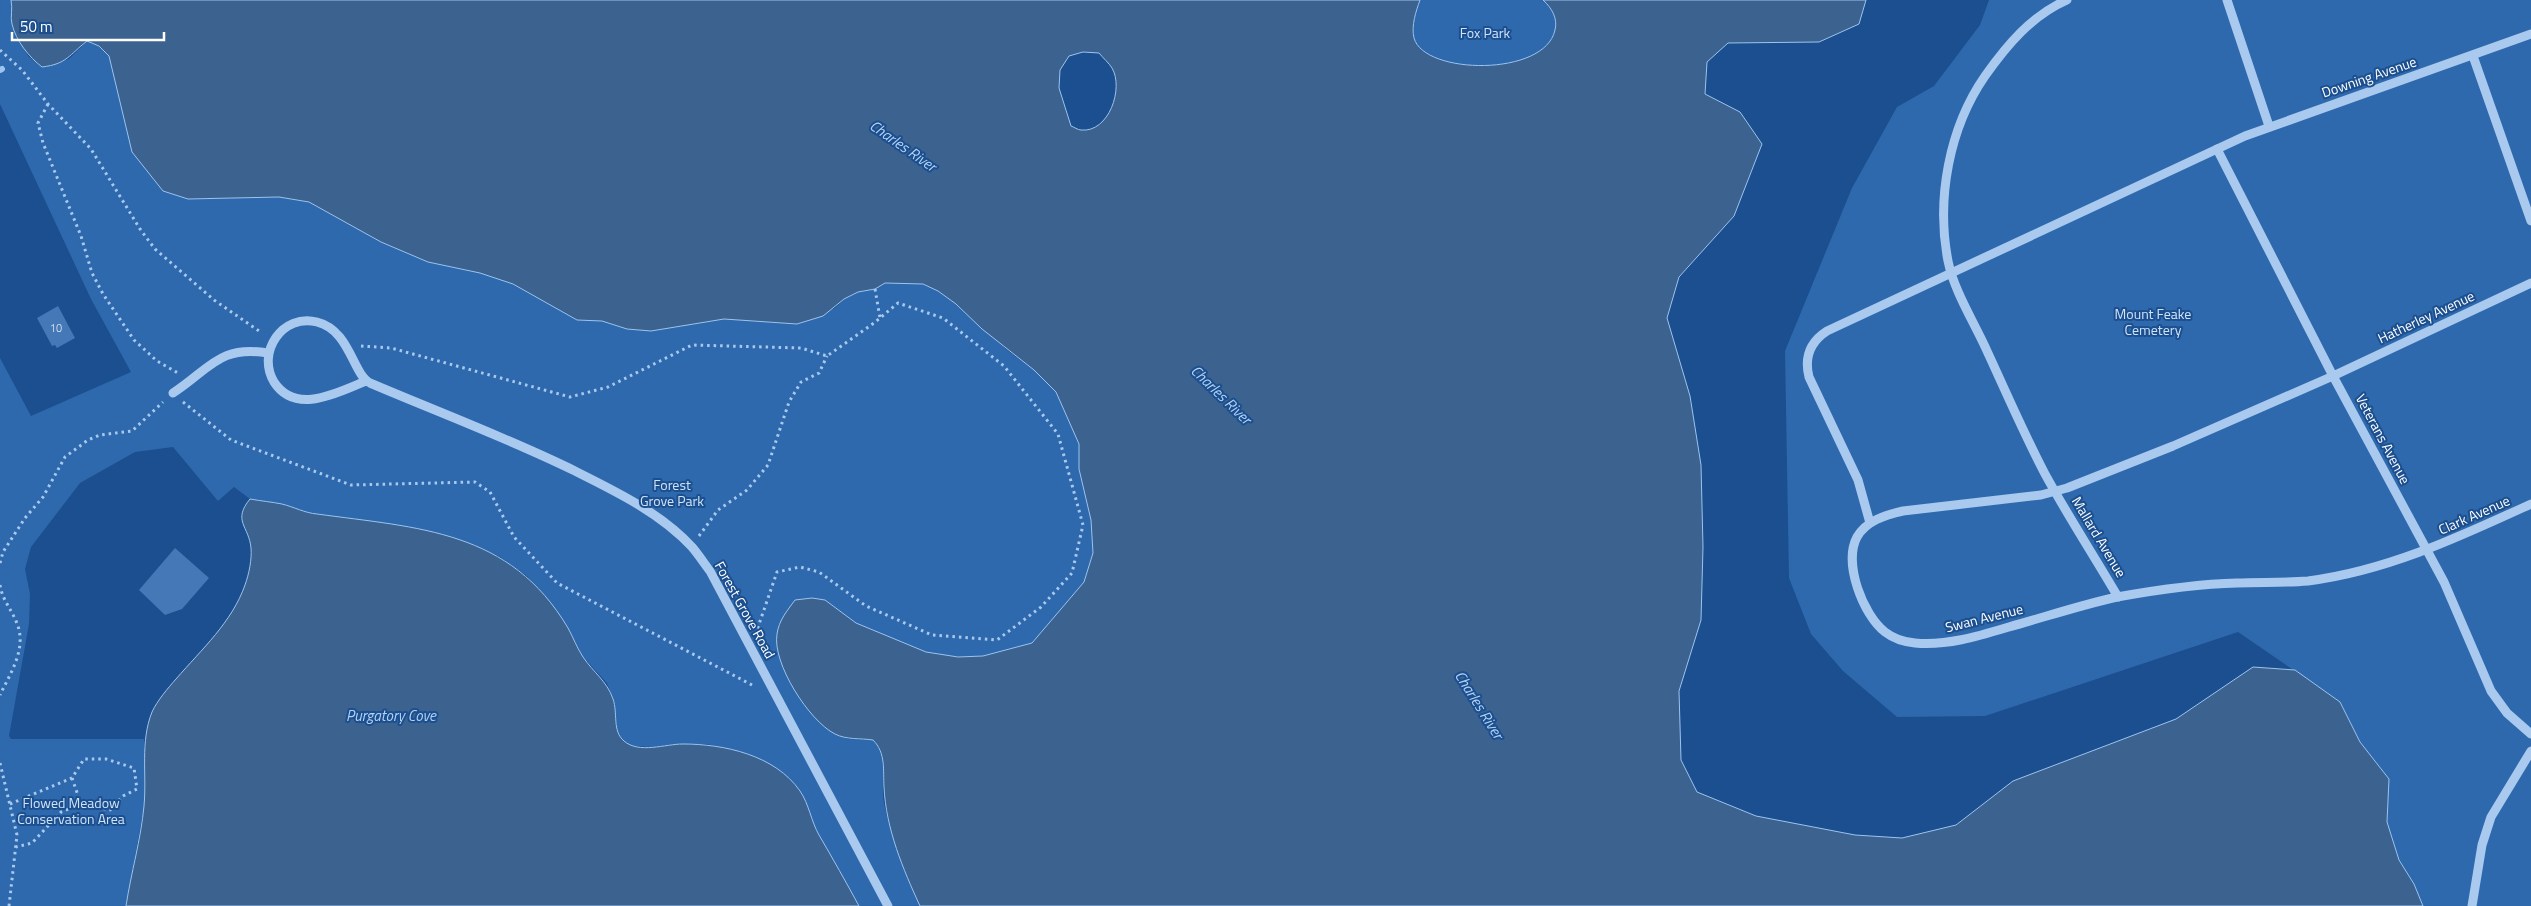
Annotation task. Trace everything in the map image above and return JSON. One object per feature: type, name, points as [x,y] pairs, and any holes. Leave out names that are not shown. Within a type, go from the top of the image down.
[{"type":"street","name":"Mallard Avenue","points":[[2067,0],[2041,14],[2008,45],[1981,82],[1965,113],[1953,147],[1945,196],[1944,231],[1951,273],[2036,457],[2118,597]]},
{"type":"street","points":[[2226,0],[2269,126]]},
{"type":"street","name":"Downing Avenue","points":[[1870,523],[1858,480],[1806,367],[1808,356],[1817,338],[1951,273],[2269,126],[2473,56],[2531,34]]},
{"type":"street","points":[[2473,56],[2531,221]]},
{"type":"street","name":"Veterans Avenue","points":[[2218,149],[2333,376],[2452,598],[2490,691],[2507,714],[2531,734]]},
{"type":"street","name":"Hatherley Avenue","points":[[2333,376],[2531,283]]},
{"type":"street","points":[[309,320],[332,328],[349,350],[366,381],[314,400],[297,399],[284,393],[274,382],[268,367],[268,353],[274,340],[287,326],[309,320]]},
{"type":"street","points":[[173,393],[192,380],[212,362],[234,352],[245,350],[268,353]]},
{"type":"street","points":[[1870,523],[1902,511],[2055,492],[2173,446],[2333,376]]},
{"type":"street","name":"Forest Grove Road","points":[[366,381],[530,449],[604,485],[651,513],[691,546],[710,571],[888,906]]},
{"type":"street","name":"Clark Avenue","points":[[2427,550],[2531,504]]},
{"type":"street","name":"Swan Avenue","points":[[1870,523],[1854,545],[1853,566],[1859,591],[1876,624],[1895,638],[1905,642],[1932,644],[1972,638],[2118,597],[2220,584],[2308,581],[2352,573],[2427,550]]},
{"type":"street","points":[[2472,906],[2482,845],[2491,817],[2531,751]]},
{"type":"path","points":[[0,50],[22,70],[48,104],[91,149],[140,229],[156,249],[214,300],[274,340]]},
{"type":"path","points":[[48,104],[38,123],[43,143],[81,236],[92,273],[134,340],[157,361],[192,380]]},
{"type":"path","points":[[875,289],[880,318]]},
{"type":"path","points":[[691,546],[718,510],[747,490],[768,465],[789,402],[801,382],[819,373],[827,356],[898,303],[943,318],[1004,366],[1058,434],[1083,525],[1072,573],[1042,607],[997,640],[932,635],[866,606],[819,572],[800,566],[778,572],[760,617],[753,652]]},
{"type":"path","points":[[349,350],[363,346],[382,346],[570,397],[608,387],[692,344],[801,348],[827,356]]},
{"type":"path","points":[[0,563],[3,552],[25,518],[43,497],[65,457],[88,440],[100,435],[132,431],[173,393],[231,440],[351,485],[475,482],[490,492],[514,537],[557,583],[733,676],[776,696]]},
{"type":"path","points":[[0,585],[20,629],[21,639],[20,650],[0,695]]},
{"type":"path","points":[[10,804],[72,778],[84,759],[106,759],[134,768],[136,789],[123,796],[110,810],[81,804],[60,812],[32,843],[16,847]]},
{"type":"path","points":[[0,763],[15,823],[16,847],[9,906]]},
{"type":"path","points":[[72,778],[81,804]]},
{"type":"green space","name":"Forest Grove Park","points":[[0,0],[58,0],[13,8],[12,26],[28,56],[42,67],[69,59],[87,41],[99,46],[109,56],[132,152],[163,191],[188,199],[279,197],[309,202],[381,242],[428,262],[480,273],[513,284],[577,320],[602,321],[627,329],[651,331],[724,319],[797,324],[835,308],[844,299],[858,292],[875,289],[885,283],[923,284],[938,291],[956,304],[1007,350],[1034,370],[1056,392],[1079,444],[1079,469],[1091,520],[1093,553],[1084,582],[1032,643],[983,656],[958,657],[926,652],[856,623],[825,600],[811,598],[792,686],[835,734],[848,739],[873,740],[878,747],[883,770],[884,803],[890,828],[920,906],[859,906],[818,834],[801,792],[789,778],[748,754],[707,744],[674,744],[655,747],[631,746],[622,740],[617,730],[614,702],[607,683],[583,657],[567,627],[527,576],[500,557],[472,544],[383,524],[314,514],[250,499],[234,487],[218,501],[173,447],[135,452],[80,483],[31,547],[25,569],[30,594],[29,624],[9,736],[11,739],[144,739],[146,772],[144,808],[126,906],[0,906],[0,358],[31,416],[131,372],[91,299],[0,104]]},
{"type":"green space","name":"Fox Park","points":[[1420,0],[1543,0],[1554,14],[1556,26],[1546,45],[1530,56],[1509,63],[1485,66],[1460,64],[1439,59],[1423,50],[1414,38],[1414,23]]},
{"type":"green space","name":"Mount Feake Cemetery","points":[[1989,0],[2531,0],[2531,906],[2423,906],[2414,884],[2399,860],[2387,822],[2389,779],[2360,742],[2340,702],[2238,632],[1985,716],[1897,717],[1843,671],[1811,634],[1789,578],[1785,351],[1852,188],[1897,107],[1934,86],[1980,25]]},
{"type":"water","name":"Charles River","points":[[11,0],[1420,0],[1414,19],[1413,33],[1414,38],[1423,50],[1439,59],[1460,64],[1484,66],[1509,63],[1530,56],[1546,45],[1555,30],[1556,22],[1552,10],[1543,0],[1866,0],[1859,24],[1819,42],[1728,43],[1707,62],[1705,94],[1740,112],[1762,144],[1734,216],[1679,277],[1667,318],[1690,396],[1701,465],[1703,547],[1701,620],[1679,691],[1681,760],[1697,792],[1756,816],[1855,835],[1902,838],[1956,825],[2013,781],[2176,719],[2253,667],[2295,670],[2340,702],[2360,742],[2389,779],[2387,822],[2399,860],[2414,884],[2423,906],[920,906],[902,863],[888,818],[885,803],[883,762],[880,750],[873,740],[849,738],[835,734],[814,717],[794,690],[786,675],[777,646],[778,629],[795,600],[812,598],[825,600],[856,623],[926,652],[958,657],[983,656],[1032,643],[1084,582],[1093,553],[1091,520],[1079,469],[1079,444],[1056,392],[1034,370],[982,329],[956,304],[938,291],[923,284],[885,283],[875,289],[858,292],[844,299],[823,316],[797,324],[724,319],[651,331],[627,329],[602,321],[577,320],[513,284],[480,273],[428,262],[381,242],[309,202],[279,197],[188,199],[163,191],[132,152],[109,56],[99,46],[87,41],[57,64],[42,67],[28,53],[14,30],[11,21]],"holes":[[[1083,52],[1099,53],[1112,68],[1115,77],[1115,97],[1112,108],[1099,124],[1091,129],[1080,130],[1071,126],[1059,88],[1060,70],[1069,56]]]},
{"type":"water","name":"Purgatory Cove","points":[[250,499],[282,504],[313,513],[426,530],[459,540],[490,553],[519,571],[545,596],[568,628],[583,657],[604,682],[613,699],[618,732],[624,741],[630,745],[645,748],[683,744],[715,746],[748,754],[777,768],[803,796],[816,830],[859,906],[126,906],[143,818],[145,746],[148,723],[160,699],[215,635],[239,598],[251,562],[250,540],[242,518],[242,513]]},
{"type":"building","points":[[58,306],[75,338],[57,348],[55,345],[52,346],[37,318]]},
{"type":"building","points":[[175,548],[209,578],[182,609],[165,615],[139,590]]},
{"type":"park label","name":"Flowed Meadow Conservation Area","points":[[71,812]]}]
